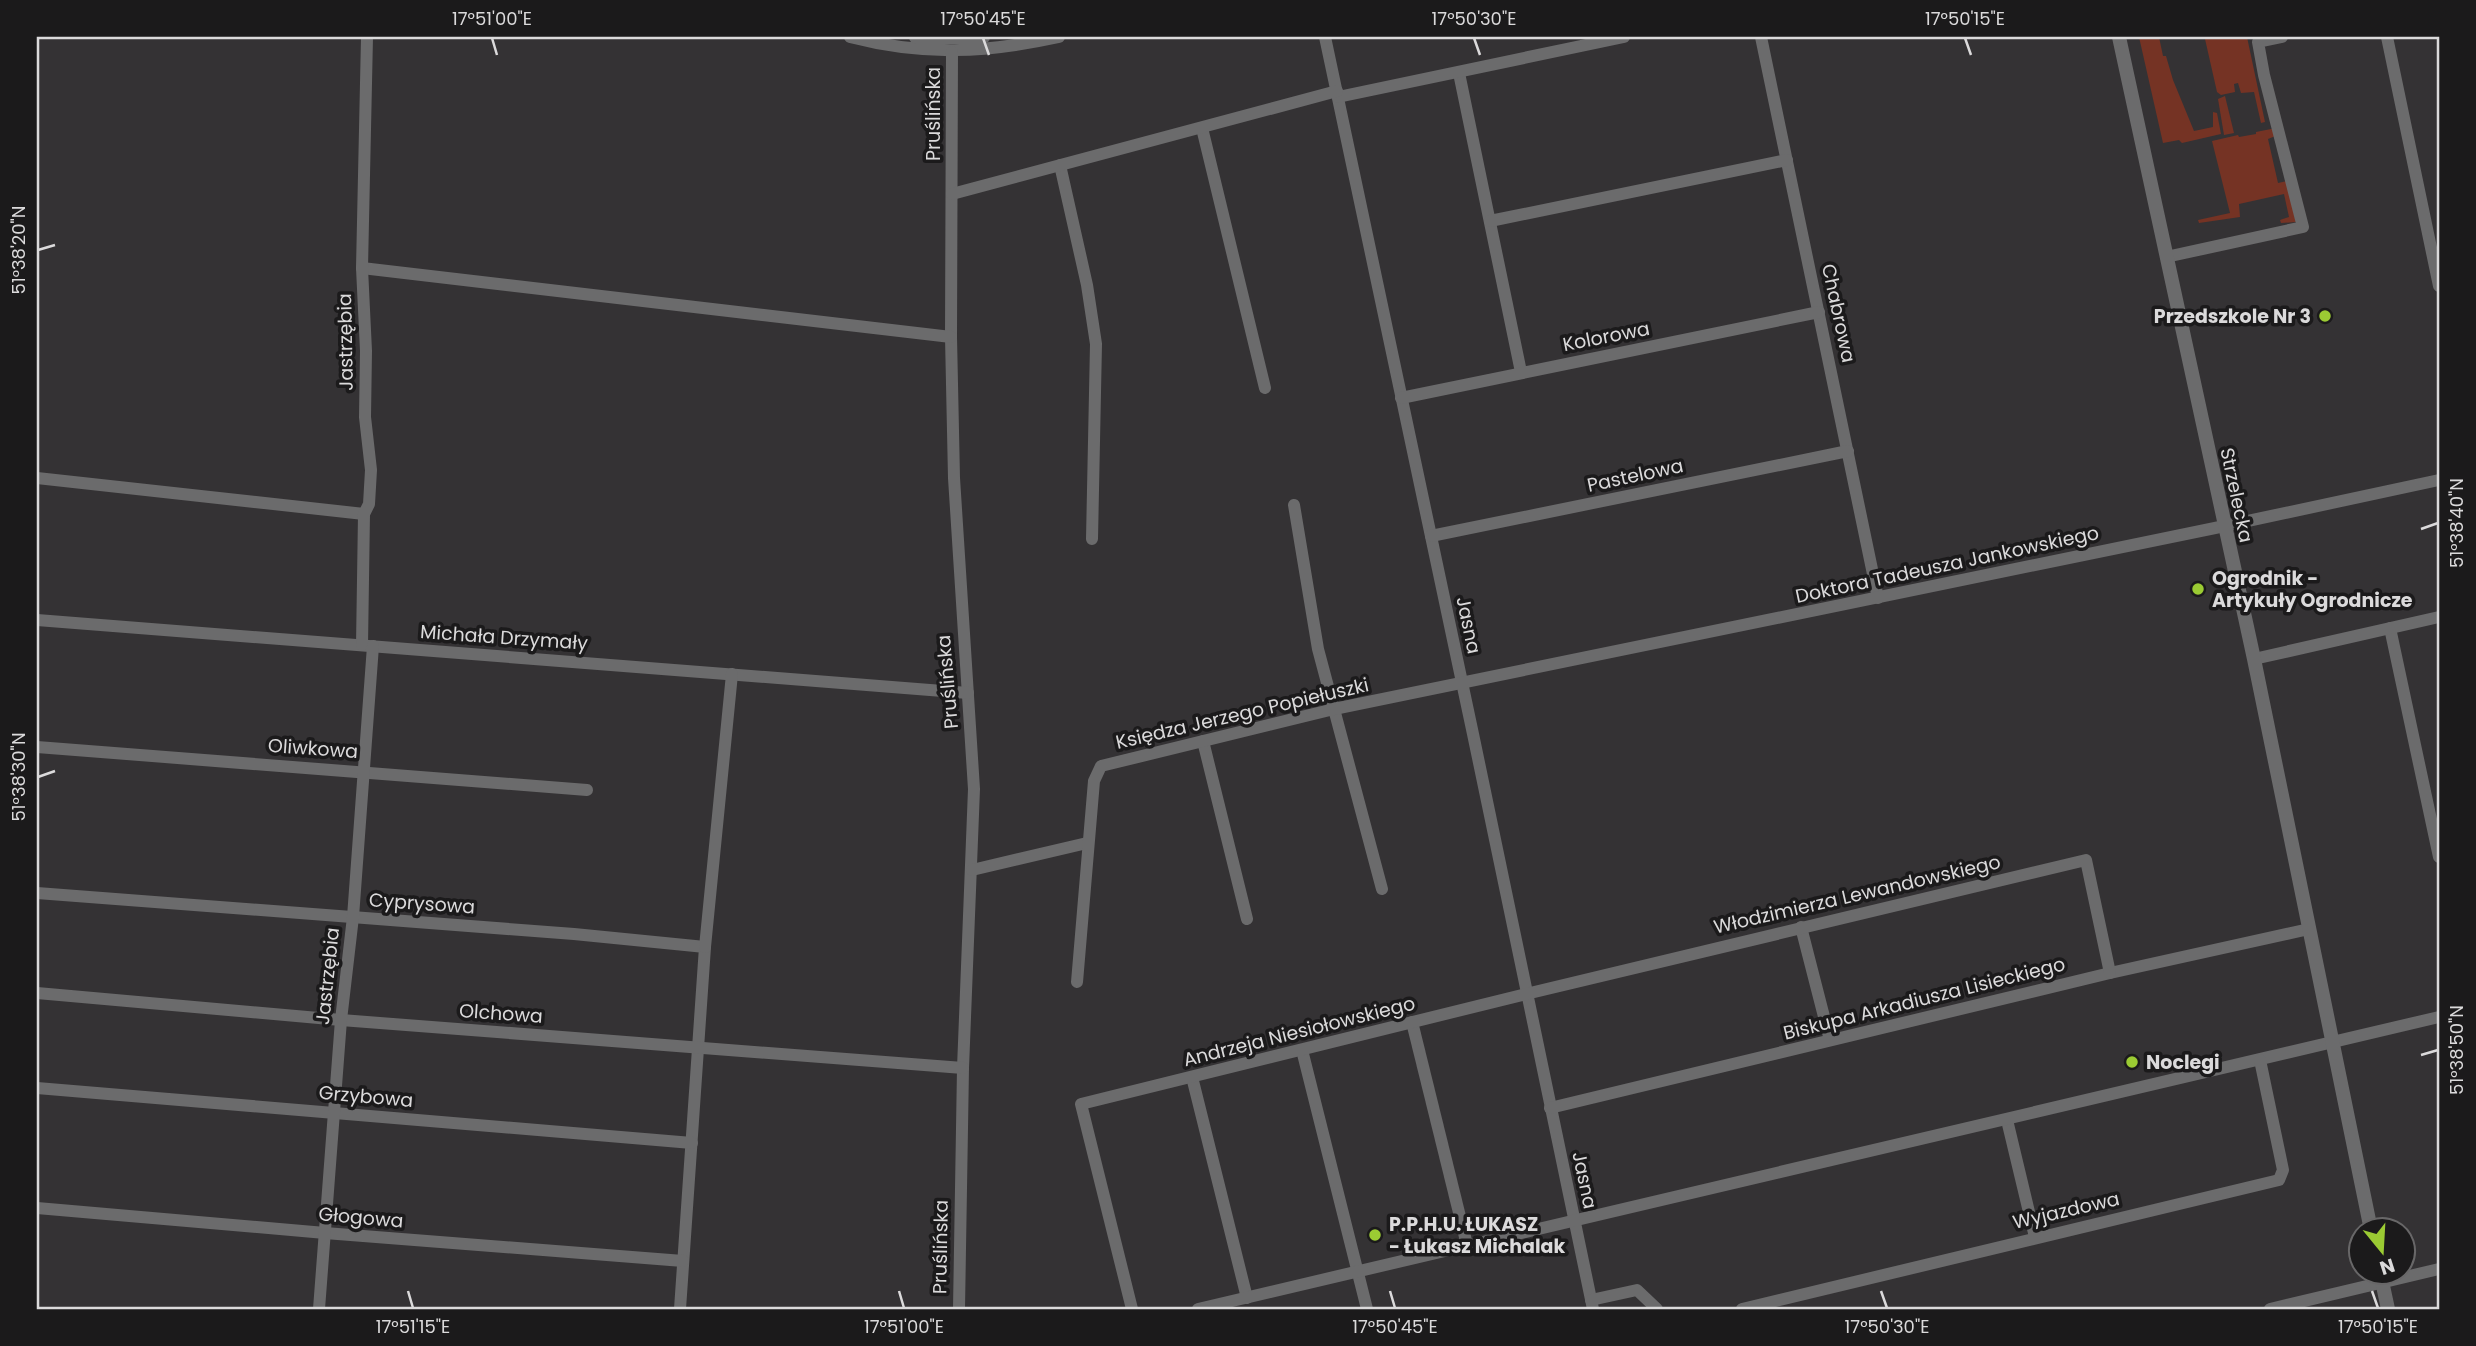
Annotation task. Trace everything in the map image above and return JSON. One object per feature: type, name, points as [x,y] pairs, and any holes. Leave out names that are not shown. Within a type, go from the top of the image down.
[{"type":"street","name":"Jastrzębia","points":[[318,1309],[341,1020],[353,917],[367,646],[364,514],[369,504],[371,470],[365,417],[366,351],[362,268],[367,37]]},
{"type":"street","points":[[850,37],[952,52],[1059,37]]},
{"type":"street","points":[[916,37],[983,37]]},
{"type":"street","name":"Jasna","points":[[1325,37],[1592,1304]]},
{"type":"street","points":[[952,194],[1337,94],[1459,73],[1624,37]]},
{"type":"street","name":"Chabrowa","points":[[1761,37],[1878,598]]},
{"type":"street","name":"Strzelecka","points":[[2119,37],[2254,659],[2368,1216]]},
{"type":"street","points":[[2166,257],[2303,227],[2258,42],[2282,37]]},
{"type":"street","points":[[2387,37],[2439,286]]},
{"type":"street","name":"Pruślińska","points":[[952,52],[951,337],[957,542],[974,789],[963,1068],[958,1309]]},
{"type":"street","points":[[1459,73],[1521,372]]},
{"type":"street","points":[[1202,128],[1265,388]]},
{"type":"street","points":[[1490,220],[1787,160]]},
{"type":"street","points":[[1060,165],[1094,323],[1096,344],[1092,539]]},
{"type":"street","points":[[362,268],[951,337]]},
{"type":"street","name":"Kolorowa","points":[[1401,398],[1819,312]]},
{"type":"street","name":"Pastelowa","points":[[1431,536],[1848,451]]},
{"type":"street","points":[[37,478],[364,514]]},
{"type":"street","name":"Doktora Tadeusza Jankowskiego","points":[[1462,683],[2224,527],[2439,480]]},
{"type":"street","points":[[1294,505],[1311,617],[1382,888]]},
{"type":"street","points":[[2254,659],[2439,617]]},
{"type":"street","name":"Michała Drzymały","points":[[37,620],[968,693]]},
{"type":"street","points":[[2390,628],[2439,857]]},
{"type":"street","points":[[680,1309],[705,947],[732,674]]},
{"type":"street","name":"Księdza Jerzego Popiełuszki","points":[[1087,843],[1094,781],[1101,766],[1334,709],[1462,683]]},
{"type":"street","points":[[1203,741],[1247,919]]},
{"type":"street","name":"Oliwkowa","points":[[37,747],[587,790]]},
{"type":"street","points":[[972,870],[1087,843],[1077,982]]},
{"type":"street","name":"Włodzimierza Lewandowskiego","points":[[1526,994],[2086,860],[2110,972]]},
{"type":"street","name":"Cyprysowa","points":[[37,893],[574,934],[705,947]]},
{"type":"street","points":[[1801,927],[1830,1040]]},
{"type":"street","name":"Biskupa Arkadiusza Lisieckiego","points":[[1550,1108],[2110,972],[2309,929]]},
{"type":"street","name":"Olchowa","points":[[37,993],[341,1020],[963,1068]]},
{"type":"street","name":"Andrzeja Niesiołowskiego","points":[[1132,1309],[1081,1104],[1526,994]]},
{"type":"street","points":[[1198,1309],[2439,1017]]},
{"type":"street","points":[[1412,1022],[1467,1245]]},
{"type":"street","points":[[1302,1050],[1367,1309]]},
{"type":"street","name":"Wyjazdowa","points":[[1742,1309],[2279,1180],[2283,1170],[2260,1060]]},
{"type":"street","points":[[1192,1077],[1247,1298]]},
{"type":"street","name":"Grzybowa","points":[[37,1087],[692,1143]]},
{"type":"street","points":[[2007,1120],[2035,1237]]},
{"type":"street","name":"Głogowa","points":[[37,1208],[683,1261]]},
{"type":"street","points":[[2416,1272],[2439,1269]]},
{"type":"street","points":[[2270,1309],[2350,1286]]},
{"type":"street","points":[[2383,1286],[2388,1309]]},
{"type":"street","points":[[1592,1304],[1637,1290],[1657,1309]]},
{"type":"shaded area","points":[[2139,37],[2159,37],[2163,56],[2166,56],[2194,131],[2213,127],[2213,112],[2217,113],[2221,134],[2182,143],[2179,140],[2163,143]]},
{"type":"shaded area","points":[[2247,37],[2265,122],[2261,123],[2254,92],[2241,93],[2238,83],[2234,84],[2235,92],[2221,95],[2217,92],[2205,39]]},
{"type":"shaded area","points":[[2225,96],[2234,133],[2224,135],[2218,99]]},
{"type":"shaded area","points":[[2276,128],[2278,135],[2268,139],[2278,183],[2287,181],[2296,222],[2281,223],[2280,220],[2289,217],[2284,194],[2239,204],[2240,217],[2199,223],[2198,220],[2230,213],[2212,141]]},
{"type":"place","name":"Przedszkole Nr 3","points":[[2325,316]]},
{"type":"place","name":"Ogrodnik - Artykuły Ogrodnicze","points":[[2198,589]]},
{"type":"place","name":"Noclegi","points":[[2132,1062]]},
{"type":"place","name":"P.P.H.U. ŁUKASZ - Łukasz Michalak","points":[[1375,1235]]}]
